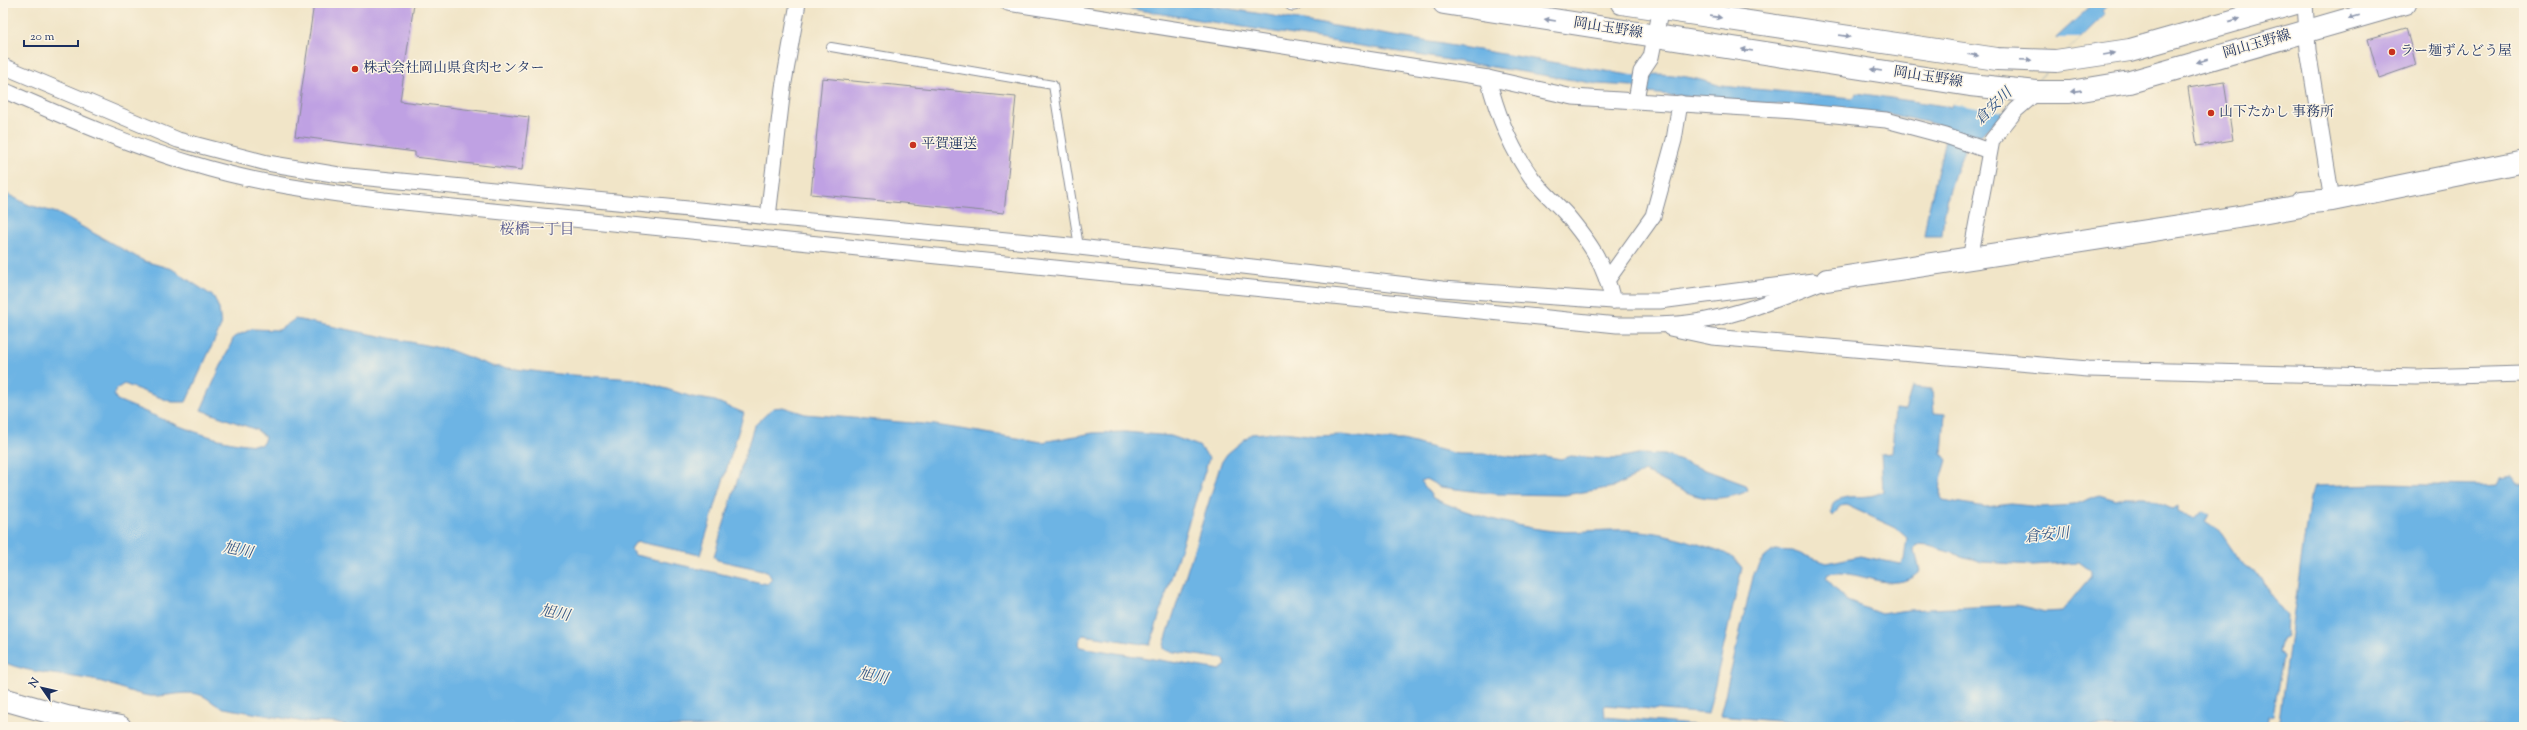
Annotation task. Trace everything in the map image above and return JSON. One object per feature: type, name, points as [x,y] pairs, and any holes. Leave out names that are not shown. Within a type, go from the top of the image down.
[{"type":"main road","name":"岡山玉野線","points":[[1444,3],[1970,85],[2031,92],[2070,92],[2130,82],[2405,3]]},
{"type":"main road","name":"岡山玉野線","points":[[1622,3],[1661,6],[1996,59],[2056,61],[2130,50],[2296,3]]},
{"type":"main road","points":[[1827,280],[2237,218],[2301,206],[2302,203],[2332,200],[2524,161]]},
{"type":"main road","points":[[3,699],[64,722],[120,727]]},
{"type":"street","points":[[768,217],[783,88],[798,3]]},
{"type":"street","points":[[1008,3],[1488,78],[1573,97],[1637,96],[1680,103],[1794,111],[1886,120],[1946,136],[1989,151]]},
{"type":"street","points":[[2305,3],[2307,31],[2332,200]]},
{"type":"street","points":[[1637,96],[1641,72],[1652,57],[1661,6]]},
{"type":"street","points":[[3,66],[178,140],[267,163],[339,175],[1079,247],[1442,289],[1613,302],[1660,301],[1796,281],[1827,280]]},
{"type":"street","points":[[1488,78],[1496,111],[1516,152],[1533,179],[1566,214],[1594,250],[1608,279],[1613,302]]},
{"type":"street","points":[[3,90],[89,127],[193,164],[304,190],[384,200],[1534,318],[1617,325],[1658,325],[1705,320],[1754,308],[1827,280]]},
{"type":"street","points":[[1970,259],[1989,151],[1996,133],[2031,92]]},
{"type":"street","points":[[1608,279],[1653,216],[1674,140],[1680,103]]},
{"type":"street","points":[[1658,325],[1712,337],[2088,368],[2416,377],[2524,374]]},
{"type":"lane","points":[[831,47],[1053,85],[1079,247]]},
{"type":"water","name":"倉安川","points":[[1094,3],[1195,3],[1635,76],[1657,74],[1679,76],[1701,80],[1721,86],[1853,98],[1857,93],[1951,107],[1952,104],[2056,38],[2094,3],[2098,6],[2101,3],[2110,3],[2102,11],[2105,14],[1981,135],[1973,134],[1961,157],[1948,196],[1942,236],[1924,236],[1948,127],[1890,114],[1647,93],[1632,86],[1598,84]]},
{"type":"water","name":"旭川","points":[[3,192],[29,205],[57,213],[144,261],[172,269],[214,297],[219,309],[221,326],[186,402],[172,402],[124,384],[116,389],[114,395],[117,400],[169,422],[205,435],[242,444],[260,445],[263,443],[265,437],[257,430],[201,410],[234,337],[252,329],[279,330],[295,319],[450,350],[491,366],[557,374],[635,379],[692,397],[715,401],[744,413],[700,555],[639,542],[635,543],[631,549],[635,555],[767,584],[772,579],[767,571],[717,560],[714,556],[754,426],[773,408],[783,407],[805,414],[935,425],[1042,442],[1093,433],[1125,432],[1171,436],[1199,446],[1209,458],[1150,645],[1083,635],[1079,642],[1080,647],[1220,670],[1226,665],[1224,659],[1168,651],[1164,649],[1164,645],[1221,463],[1227,454],[1251,434],[1283,432],[1316,436],[1341,435],[1382,440],[1403,440],[1457,454],[1485,454],[1526,458],[1545,456],[1561,459],[1570,456],[1613,459],[1638,454],[1665,455],[1746,485],[1748,490],[1735,495],[1707,498],[1686,492],[1644,472],[1614,487],[1565,495],[1496,494],[1440,487],[1426,479],[1421,481],[1433,498],[1439,501],[1465,511],[1505,522],[1555,531],[1627,530],[1656,533],[1715,549],[1730,556],[1739,563],[1742,568],[1708,714],[1606,705],[1604,707],[1605,717],[1714,727],[351,727],[335,723],[305,722],[224,708],[203,696],[191,693],[157,696],[143,695],[100,681],[14,666],[3,662]]},
{"type":"water","name":"倉安川","points":[[1912,387],[1932,389],[1934,413],[1945,414],[1942,454],[1947,460],[1941,480],[1940,497],[1942,500],[1986,507],[2011,504],[2041,507],[2074,505],[2099,495],[2116,500],[2125,497],[2145,497],[2172,509],[2177,506],[2177,511],[2194,519],[2203,511],[2209,514],[2205,522],[2221,533],[2242,564],[2262,578],[2269,593],[2287,616],[2286,636],[2281,639],[2278,653],[2283,656],[2273,716],[2268,717],[2267,727],[1822,727],[1820,725],[1720,716],[1754,573],[1764,558],[1774,550],[1792,551],[1827,563],[1860,556],[1900,564],[1904,560],[1907,538],[1896,528],[1846,505],[1840,506],[1833,516],[1831,512],[1833,503],[1839,499],[1870,496],[1883,491],[1881,454],[1892,453],[1895,409],[1905,410]],"holes":[[[1917,545],[1929,546],[1982,562],[2033,565],[2079,562],[2091,571],[2091,576],[2062,611],[2046,612],[2017,605],[1908,610],[1881,614],[1847,601],[1826,578],[1828,574],[1839,573],[1851,574],[1887,582],[1898,582],[1910,579],[1920,571],[1915,551]]]},
{"type":"water","points":[[2512,477],[2517,484],[2524,484],[2524,727],[2278,727],[2310,497],[2315,486],[2380,484],[2480,486],[2497,485],[2500,479]]},
{"type":"pier","points":[[2053,38],[2081,38],[2004,112],[1951,104]]},
{"type":"building","name":"株式会社岡山県食肉センター","points":[[314,3],[414,3],[400,101],[529,117],[522,170],[415,157],[415,152],[295,136]]},
{"type":"building","name":"ラー麺ずんどう屋","points":[[2406,28],[2416,65],[2379,78],[2368,39]]},
{"type":"building","name":"平賀運送","points":[[822,78],[1016,97],[1004,213],[811,194]]},
{"type":"building","points":[[2224,82],[2233,140],[2197,146],[2188,88]]},
{"type":"place","name":"ラー麺ずんどう屋","points":[[2392,52]]},
{"type":"place","name":"株式会社岡山県食肉センター","points":[[355,69]]},
{"type":"place","name":"山下たかし 事務所","points":[[2211,113]]},
{"type":"place","name":"平賀運送","points":[[913,145]]},
{"type":"district","name":"桜橋一丁目","points":[[537,230]]}]
